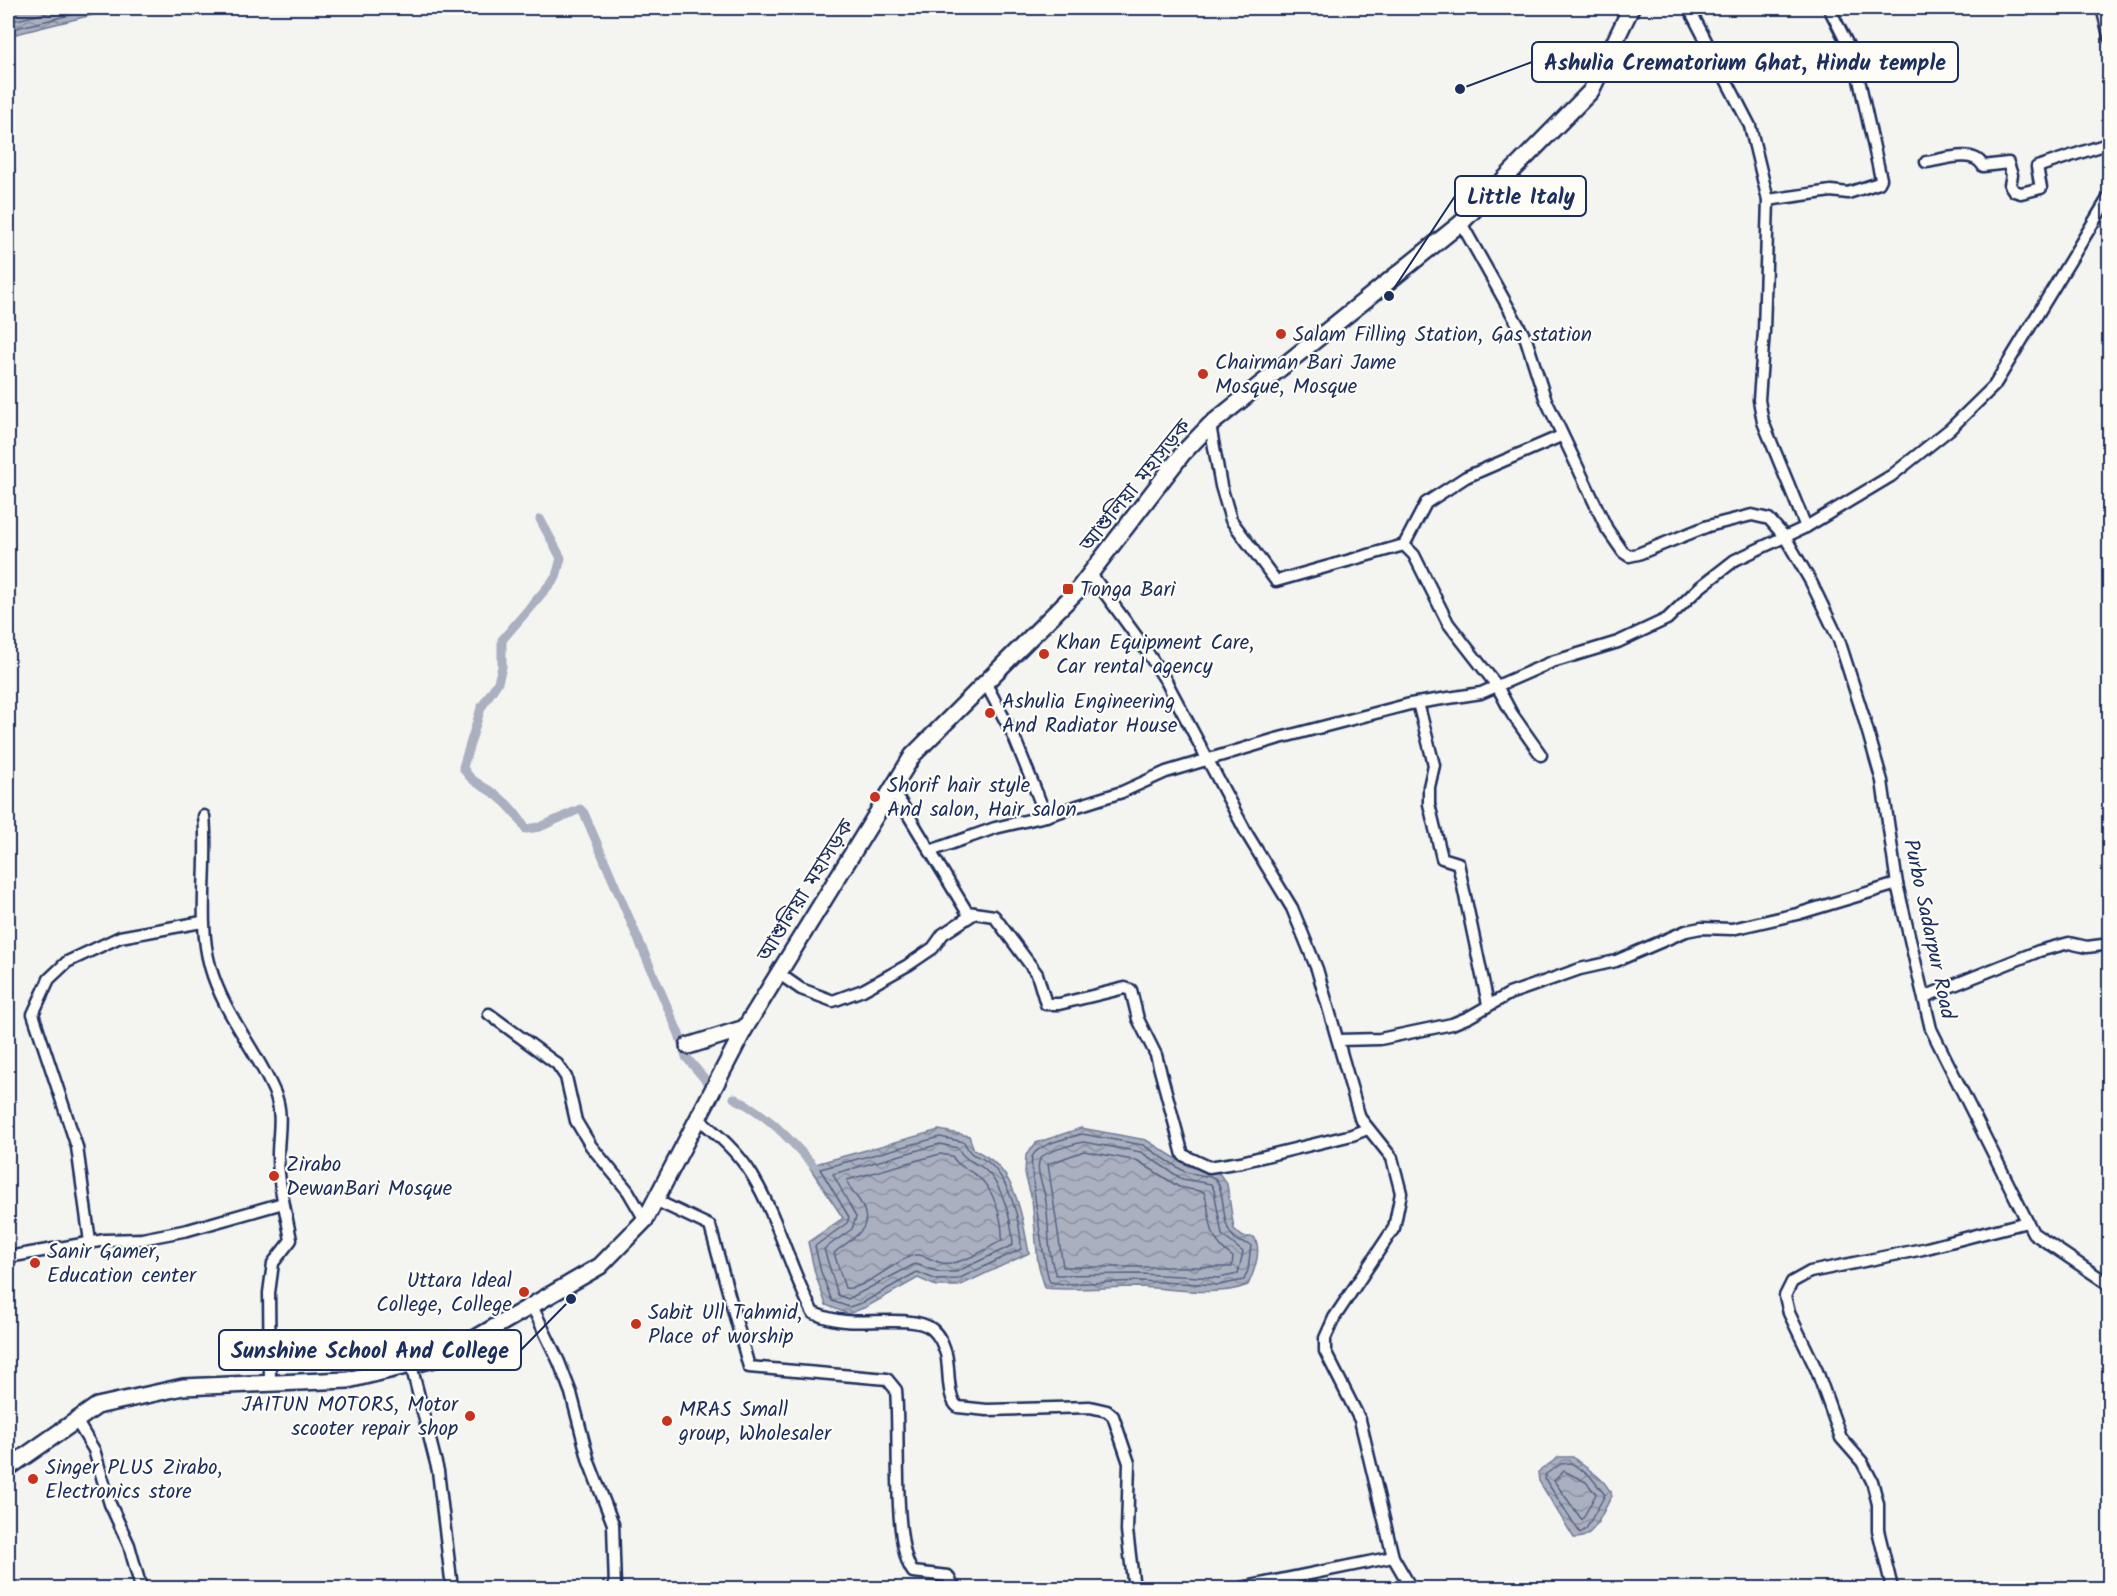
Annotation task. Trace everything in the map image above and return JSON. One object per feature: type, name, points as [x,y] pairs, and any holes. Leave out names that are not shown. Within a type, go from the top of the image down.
[{"type":"highway","name":"আশুলিয়া মহাসড়ক","points":[[8,1468],[97,1406],[183,1387],[348,1380],[443,1357],[600,1266],[645,1220],[745,1028],[913,755],[1090,574],[1183,453],[1210,425],[1461,223],[1591,91],[1631,8]]},
{"type":"highway","points":[[688,1046],[745,1028]]},
{"type":"street","points":[[1689,8],[1750,126],[1768,200],[1764,331],[1759,400],[1763,422],[1806,527]]},
{"type":"street","points":[[1768,200],[1832,191],[1848,193],[1861,191],[1879,183],[1881,179],[1854,57],[1829,8]]},
{"type":"street","points":[[2102,8],[2109,39]]},
{"type":"street","points":[[1926,162],[1972,156],[1980,160],[1983,166],[2008,163],[2012,175],[2010,185],[2014,191],[2021,193],[2041,188],[2037,167],[2109,143]]},
{"type":"street","points":[[930,851],[995,828],[1046,816],[1122,792],[1166,772],[1276,739],[1418,703],[1481,693],[1552,662],[1618,642],[1667,619],[1699,588],[1735,561],[1806,527],[1891,476],[1950,429],[1994,386],[2109,195]]},
{"type":"street","points":[[1210,425],[1221,486],[1231,520],[1276,581],[1404,545],[1426,503],[1466,477],[1562,436],[1545,398],[1526,339],[1461,223]]},
{"type":"street","name":"Purbo Sadarpur Road","points":[[1562,436],[1607,529],[1623,552],[1629,556],[1708,526],[1752,515],[1769,519],[1785,537],[1811,582],[1839,640],[1863,715],[1882,781],[1897,884],[1931,1029],[2033,1233],[2109,1285]]},
{"type":"street","points":[[1404,545],[1414,555],[1448,623],[1497,686],[1512,714],[1541,755]]},
{"type":"street","points":[[1090,574],[1142,644],[1166,681],[1207,761],[1292,908],[1317,969],[1360,1118],[1392,1158],[1401,1193],[1394,1228],[1334,1318],[1325,1338],[1325,1351],[1360,1420],[1393,1557],[1411,1588]]},
{"type":"street","points":[[986,682],[1014,737],[1046,816]]},
{"type":"street","points":[[1418,703],[1434,765],[1429,787],[1429,804],[1436,836],[1442,858],[1458,862],[1488,1004]]},
{"type":"street","points":[[892,788],[967,912],[993,916],[1037,974],[1049,1006],[1125,988],[1131,990],[1138,1019],[1156,1055],[1183,1155],[1209,1167],[1241,1162],[1352,1135],[1367,1129]]},
{"type":"street","points":[[204,816],[207,871],[202,922],[210,966],[242,1038],[276,1098],[280,1116],[278,1154],[283,1203],[291,1240],[273,1263],[268,1315],[270,1383]]},
{"type":"street","points":[[1338,1040],[1380,1039],[1414,1033],[1469,1017],[1488,1004],[1539,983],[1616,961],[1686,931],[1707,928],[1732,929],[1797,914],[1897,884]]},
{"type":"street","points":[[778,974],[801,989],[833,1001],[863,990],[908,965],[933,948],[943,934],[975,914]]},
{"type":"street","points":[[90,1242],[77,1147],[33,1014],[49,979],[67,962],[120,937],[202,922]]},
{"type":"street","points":[[1924,997],[2039,951],[2069,943],[2087,947],[2109,944]]},
{"type":"street","points":[[489,1014],[557,1064],[566,1077],[576,1120],[591,1146],[628,1191],[645,1220]]},
{"type":"street","points":[[698,1118],[724,1141],[751,1174],[780,1232],[813,1313],[844,1322],[924,1324],[932,1328],[941,1340],[950,1367],[951,1393],[957,1407],[987,1410],[1090,1407],[1107,1411],[1113,1416],[1129,1463],[1127,1532],[1134,1588]]},
{"type":"street","points":[[655,1200],[710,1226],[749,1367],[887,1379],[896,1390],[899,1504],[905,1558],[913,1572],[948,1576],[954,1588]]},
{"type":"street","points":[[8,1257],[90,1242],[142,1239],[165,1235],[283,1203]]},
{"type":"street","points":[[1892,1588],[1878,1530],[1878,1504],[1872,1481],[1862,1462],[1841,1438],[1817,1371],[1789,1313],[1785,1296],[1792,1282],[1810,1272],[1923,1249],[2027,1222]]},
{"type":"street","points":[[532,1306],[560,1362],[571,1393],[589,1462],[613,1524],[615,1588]]},
{"type":"street","points":[[411,1365],[438,1471],[452,1588]]},
{"type":"street","points":[[76,1420],[94,1450],[110,1504],[135,1563],[141,1588]]},
{"type":"street","points":[[1241,1588],[1393,1557]]},
{"type":"water","points":[[8,8],[120,8],[8,36]]},
{"type":"water","points":[[1081,1128],[1146,1140],[1188,1166],[1218,1172],[1227,1184],[1234,1229],[1243,1237],[1254,1237],[1257,1242],[1257,1261],[1248,1285],[1208,1292],[1138,1287],[1045,1288],[1038,1263],[1032,1199],[1025,1174],[1026,1155],[1036,1143]]},
{"type":"water","points":[[939,1130],[969,1136],[974,1150],[988,1158],[1008,1179],[1019,1207],[1029,1253],[959,1286],[936,1286],[918,1278],[866,1307],[848,1314],[826,1305],[808,1242],[843,1218],[810,1168],[819,1163]]},
{"type":"water","points":[[1559,1457],[1573,1457],[1605,1483],[1612,1496],[1593,1530],[1581,1537],[1574,1538],[1539,1481],[1538,1472]]},
{"type":"waterway","points":[[540,519],[561,558],[556,577],[502,640],[502,667],[498,682],[481,708],[463,767],[474,781],[507,804],[526,829],[540,827],[580,809],[584,813],[679,1034],[686,1057],[709,1084]]},
{"type":"waterway","points":[[734,1098],[768,1120],[814,1166]]},
{"type":"place","name":"Ashulia Crematorium Ghat, Hindu temple","points":[[1460,89]]},
{"type":"place","name":"Little Italy","points":[[1389,296]]},
{"type":"place","name":"Salam Filling Station, Gas station","points":[[1281,334]]},
{"type":"place","name":"Chairman Bari Jame Mosque, Mosque","points":[[1203,374]]},
{"type":"place","name":"Tonga Bari","points":[[1068,589]]},
{"type":"place","name":"Khan Equipment Care, Car rental agency","points":[[1044,654]]},
{"type":"place","name":"Ashulia Engineering And Radiator House","points":[[990,713]]},
{"type":"place","name":"Shorif hair style And salon, Hair salon","points":[[875,797]]},
{"type":"place","name":"Zirabo DewanBari Mosque","points":[[274,1176]]},
{"type":"place","name":"Sanir Gamer, Education center","points":[[35,1263]]},
{"type":"place","name":"Uttara Ideal College, College","points":[[524,1292]]},
{"type":"place","name":"Sunshine School And College","points":[[571,1299]]},
{"type":"place","name":"Sabit Ull Tahmid, Place of worship","points":[[636,1324]]},
{"type":"place","name":"JAITUN MOTORS, Motor scooter repair shop","points":[[470,1416]]},
{"type":"place","name":"MRAS Small group, Wholesaler","points":[[667,1421]]},
{"type":"place","name":"Singer PLUS Zirabo, Electronics store","points":[[33,1479]]}]
